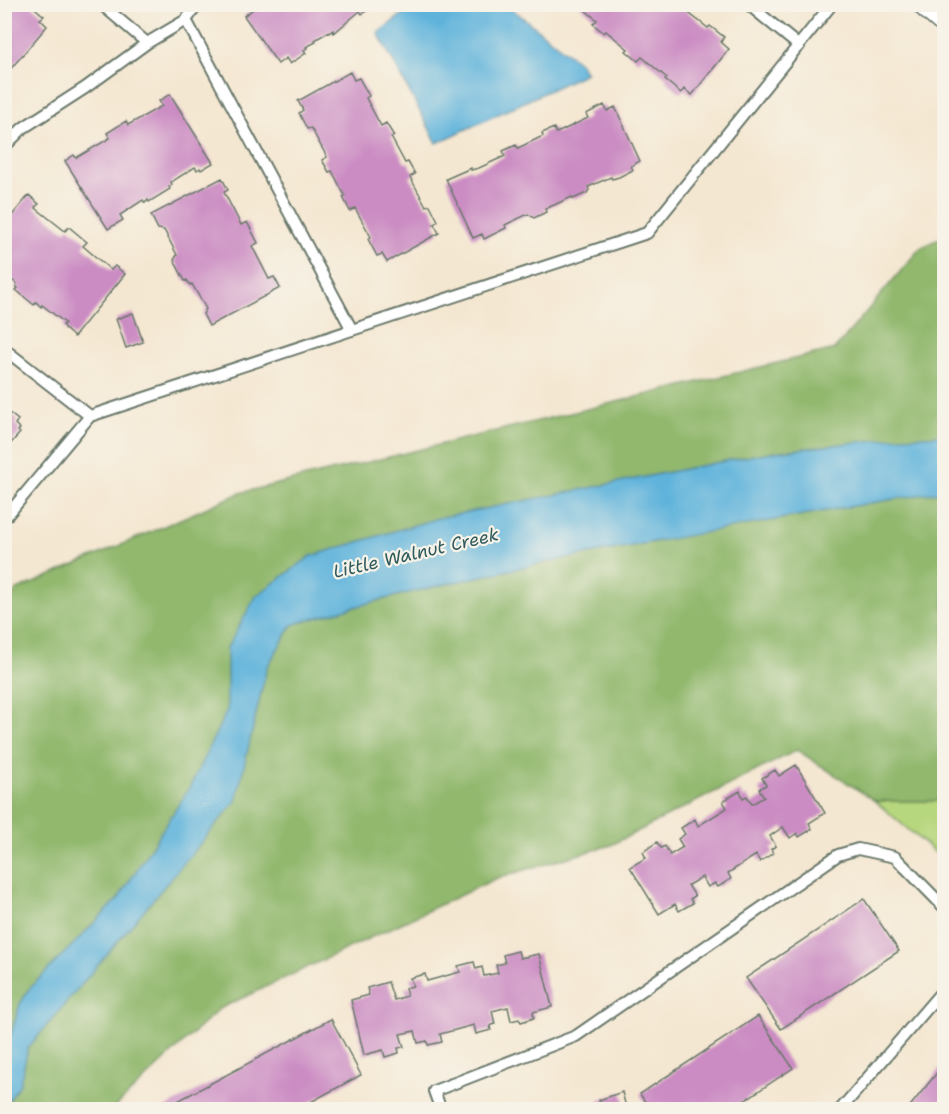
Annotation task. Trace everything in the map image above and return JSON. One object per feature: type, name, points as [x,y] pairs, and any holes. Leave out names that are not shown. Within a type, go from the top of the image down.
[{"type":"main road","points":[[929,4],[945,17]]},
{"type":"lane","points":[[101,4],[147,43]]},
{"type":"lane","points":[[4,147],[23,128],[85,88],[147,43],[186,20],[198,4]]},
{"type":"lane","points":[[748,4],[799,46]]},
{"type":"lane","points":[[4,519],[90,416],[647,233],[832,4]]},
{"type":"lane","points":[[186,20],[352,330]]},
{"type":"lane","points":[[4,349],[90,416]]},
{"type":"lane","points":[[441,1110],[434,1091],[576,1036],[838,855],[858,849],[895,857],[945,907]]},
{"type":"lane","points":[[840,1110],[945,989]]},
{"type":"green space","points":[[944,236],[944,801],[875,801],[797,750],[611,845],[497,878],[219,1009],[113,1109],[5,1110],[4,605],[17,590],[240,493],[835,349],[920,248]]},
{"type":"green space","points":[[875,801],[944,801],[944,860]]},
{"type":"water","points":[[415,5],[507,5],[579,62],[586,73],[437,143],[378,33]]},
{"type":"water","name":"Little Walnut Creek","points":[[944,435],[944,491],[520,568],[429,588],[292,625],[267,667],[236,801],[28,1048],[20,1084],[5,1106],[5,1054],[20,1004],[29,989],[118,899],[190,787],[227,710],[227,648],[256,596],[311,556],[438,518],[765,453],[901,437]]},
{"type":"building","points":[[4,4],[30,4],[44,16],[40,19],[47,26],[9,71],[7,69],[4,71]]},
{"type":"building","points":[[249,4],[376,4],[362,14],[360,11],[334,33],[333,30],[315,40],[316,42],[306,47],[304,50],[306,53],[290,64],[286,58],[278,64],[244,16],[253,9]]},
{"type":"building","points":[[578,4],[683,4],[681,7],[724,37],[721,42],[729,49],[692,95],[684,89],[681,93],[642,57],[638,61],[626,51],[628,49],[606,31],[604,33],[593,24],[597,20]]},
{"type":"building","points":[[350,72],[354,80],[359,78],[369,96],[366,98],[381,126],[386,123],[394,136],[391,137],[405,163],[408,162],[415,174],[410,177],[426,206],[430,205],[438,221],[434,224],[439,233],[387,262],[382,254],[377,256],[368,239],[371,237],[355,208],[350,211],[332,171],[329,172],[322,160],[327,157],[311,128],[307,129],[299,113],[303,110],[298,101]]},
{"type":"building","points":[[170,94],[213,163],[201,170],[195,167],[171,182],[170,189],[149,202],[148,200],[145,203],[143,200],[120,215],[123,220],[108,229],[65,161],[74,155],[76,158],[110,138],[107,133],[126,121],[128,125],[162,106],[159,101]]},
{"type":"building","points":[[604,105],[607,111],[615,107],[640,161],[631,166],[633,170],[588,187],[587,193],[545,209],[546,212],[534,218],[528,214],[484,239],[482,234],[473,238],[446,179],[505,156],[503,151],[516,145],[518,148],[543,136],[542,133],[554,128],[556,133],[561,131],[588,118],[586,114]]},
{"type":"building","points":[[222,178],[228,190],[224,192],[241,225],[247,222],[258,243],[252,246],[269,279],[274,277],[280,288],[209,326],[203,314],[206,309],[192,284],[185,281],[174,260],[177,255],[164,230],[158,229],[151,215]]},
{"type":"building","points":[[29,195],[39,204],[35,207],[37,209],[65,231],[69,227],[87,242],[83,246],[111,270],[115,266],[125,274],[74,337],[64,328],[65,323],[42,305],[41,307],[36,302],[34,305],[16,290],[17,284],[4,274],[4,225]]},
{"type":"building","points":[[133,313],[143,342],[126,348],[116,319]]},
{"type":"building","points":[[4,409],[18,420],[15,424],[20,429],[18,431],[20,433],[4,451]]},
{"type":"building","points":[[796,765],[825,813],[809,823],[812,829],[799,837],[797,833],[790,838],[783,827],[770,836],[776,846],[771,849],[773,853],[760,862],[756,855],[728,873],[731,879],[718,887],[715,883],[708,887],[702,877],[688,885],[695,896],[690,899],[693,903],[679,911],[675,904],[659,914],[630,867],[646,858],[643,852],[657,842],[661,848],[665,846],[670,855],[683,847],[678,839],[685,834],[681,828],[695,819],[698,826],[727,808],[723,801],[740,791],[743,798],[747,796],[752,804],[764,797],[759,789],[766,785],[762,778],[775,770],[779,776]]},
{"type":"building","points":[[864,899],[899,951],[781,1029],[746,978]]},
{"type":"building","points":[[518,951],[520,958],[539,954],[552,1007],[533,1012],[534,1018],[521,1022],[519,1019],[511,1021],[508,1007],[492,1011],[495,1024],[490,1026],[491,1030],[476,1034],[474,1025],[440,1034],[442,1042],[428,1045],[427,1041],[418,1043],[415,1031],[400,1034],[404,1047],[398,1048],[399,1053],[385,1057],[383,1050],[364,1055],[351,1000],[369,995],[367,988],[388,982],[394,1000],[407,996],[405,988],[413,986],[410,978],[425,974],[427,981],[460,972],[458,966],[474,962],[476,969],[482,967],[484,976],[498,973],[496,965],[505,963],[503,955]]},
{"type":"building","points":[[758,1016],[793,1068],[730,1110],[650,1110],[640,1094]]},
{"type":"building","points":[[331,1019],[361,1075],[296,1110],[161,1110]]},
{"type":"building","points":[[944,1064],[944,1110],[907,1110],[923,1090]]},
{"type":"building","points":[[622,1092],[626,1107],[634,1104],[636,1110],[589,1110],[600,1106],[599,1100]]}]
